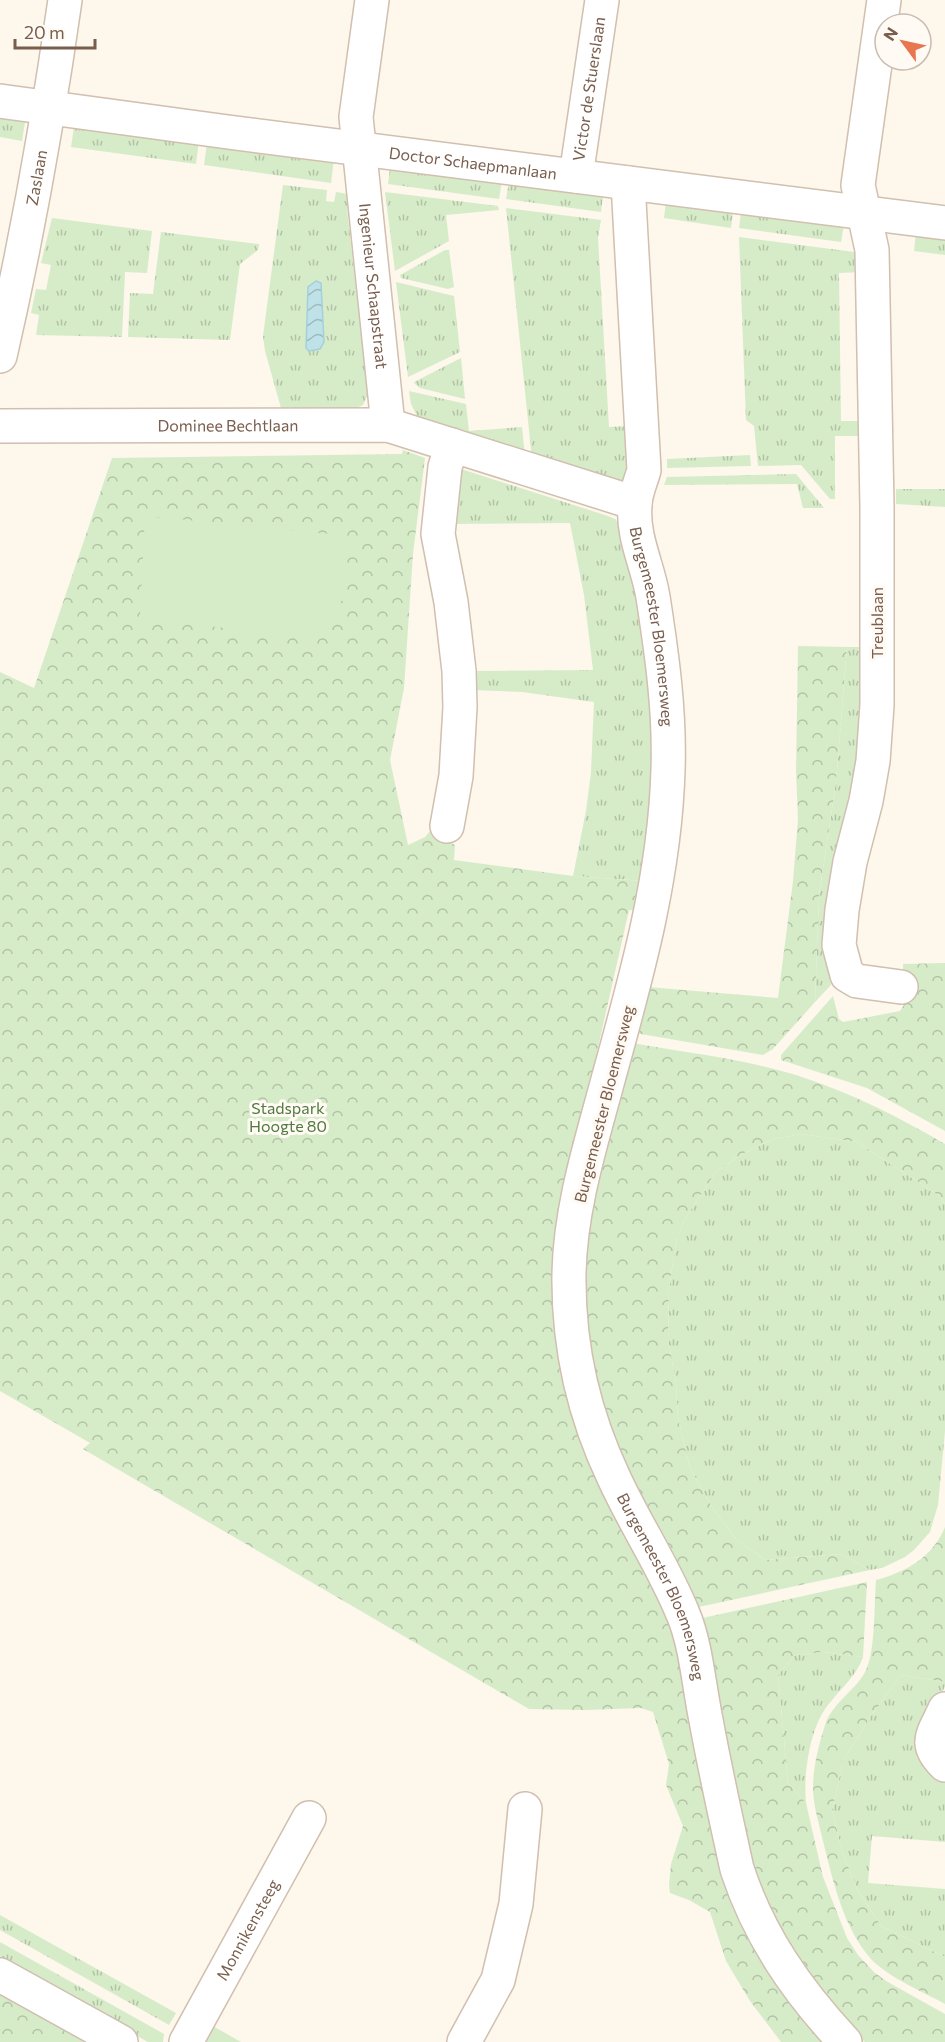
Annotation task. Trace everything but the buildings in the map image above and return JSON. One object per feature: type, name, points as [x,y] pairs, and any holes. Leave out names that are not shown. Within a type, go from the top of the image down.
[{"type":"street","name":"Zaslaan","points":[[0,356],[7,296],[50,107],[65,0]]},
{"type":"street","name":"Ingenieur Schaapstraat","points":[[372,0],[356,117],[388,425]]},
{"type":"street","name":"Victor de Stuerslaan","points":[[576,176],[602,0]]},
{"type":"street","points":[[864,212],[858,185],[884,0]]},
{"type":"street","name":"Doctor Schaepmanlaan","points":[[0,101],[945,223]]},
{"type":"street","name":"Burgemeester Bloemersweg","points":[[628,183],[644,470],[634,503],[636,534],[651,586],[665,679],[668,769],[657,883],[641,959],[589,1149],[573,1228],[569,1272],[572,1332],[586,1412],[599,1446],[684,1616],[736,1869],[748,1903],[794,1983],[818,2014],[846,2042]]},
{"type":"street","name":"Treublaan","points":[[864,212],[872,250],[877,506],[877,705],[873,761],[866,801],[850,862],[839,945],[847,975],[857,981],[901,987]]},
{"type":"street","name":"Dominee Bechtlaan","points":[[0,426],[388,425],[634,503]]},
{"type":"street","points":[[447,826],[459,741],[460,695],[451,602],[438,534],[446,466],[452,445]]},
{"type":"street","points":[[945,1709],[931,1747],[933,1753],[945,1765]]},
{"type":"street","points":[[464,2042],[498,1980],[516,1904],[525,1809]]},
{"type":"street","name":"Monnikensteeg","points":[[186,2042],[309,1818]]},
{"type":"street","points":[[0,1975],[121,2042]]},
{"type":"green space","points":[[0,114],[21,118],[25,122],[22,141],[0,137]]},
{"type":"green space","points":[[74,127],[199,141],[196,164],[71,147]]},
{"type":"green space","points":[[207,143],[334,159],[331,183],[204,165]]},
{"type":"green space","points":[[390,168],[502,181],[499,199],[388,184]]},
{"type":"green space","points":[[509,182],[603,195],[601,212],[506,199]]},
{"type":"green space","points":[[283,185],[327,190],[326,201],[334,202],[336,192],[354,195],[354,200],[347,209],[368,394],[363,405],[356,408],[281,408],[263,336]],"holes":[[[316,281],[320,349],[309,351],[308,287]]]},
{"type":"green space","points":[[385,192],[498,206],[499,210],[446,215],[449,241],[395,271]]},
{"type":"green space","points":[[666,202],[733,211],[731,228],[664,218]]},
{"type":"green space","points":[[506,208],[601,220],[598,238],[609,427],[631,426],[632,452],[625,479],[617,483],[532,459]]},
{"type":"green space","points":[[741,212],[844,225],[841,242],[739,228]]},
{"type":"green space","points":[[52,218],[152,231],[147,273],[125,272],[122,337],[36,335],[39,315],[31,313],[36,289],[46,290],[51,265],[41,263]]},
{"type":"green space","points":[[161,232],[259,244],[258,250],[240,264],[230,340],[128,337],[130,293],[153,294]]},
{"type":"green space","points":[[916,233],[945,237],[945,255],[914,251]]},
{"type":"green space","points":[[739,237],[862,253],[862,272],[839,273],[841,421],[864,421],[864,436],[835,436],[835,499],[830,499],[801,465],[758,466],[754,426],[746,420]]},
{"type":"green space","points":[[445,250],[449,250],[454,287],[448,289],[401,278],[400,275]]},
{"type":"green space","points":[[396,282],[454,296],[460,352],[408,377]]},
{"type":"green space","points":[[461,358],[465,399],[420,388],[415,384],[414,382]]},
{"type":"green space","points":[[409,391],[466,404],[469,431],[522,427],[525,456],[418,418],[411,404]]},
{"type":"green space","name":"Stadspark Hoogte 80","points":[[403,450],[425,458],[413,554],[404,688],[390,760],[408,845],[425,837],[430,831],[455,845],[454,860],[573,876],[645,881],[640,911],[629,910],[576,1145],[557,1270],[677,1647],[724,1873],[828,2042],[781,2042],[750,2001],[726,1961],[710,1912],[689,1900],[670,1893],[671,1864],[683,1826],[666,1785],[669,1764],[653,1712],[641,1708],[529,1709],[83,1449],[90,1443],[0,1391],[0,672],[34,688],[112,458],[402,454]]},
{"type":"green space","points":[[750,455],[751,466],[667,468],[667,459]]},
{"type":"green space","points":[[458,468],[608,516],[615,519],[621,527],[633,570],[651,673],[654,779],[645,881],[573,876],[591,772],[594,702],[522,692],[472,690],[472,671],[593,670],[584,595],[570,523],[452,524]]},
{"type":"green space","points":[[796,474],[824,508],[803,508],[797,484],[664,485],[667,477]]},
{"type":"green space","points":[[896,489],[945,489],[945,507],[896,504]]},
{"type":"green space","points":[[145,516],[341,535],[345,561],[343,599],[312,638],[140,618]]},
{"type":"green space","points":[[798,646],[847,647],[836,782],[819,895],[815,1002],[773,1049],[763,1055],[635,1033],[648,987],[778,998],[793,881],[798,819],[796,771]]},
{"type":"green space","points":[[847,647],[865,647],[863,730],[827,965],[831,985],[815,1002],[819,895],[836,782]]},
{"type":"green space","points":[[945,963],[945,1131],[867,1088],[781,1060],[781,1055],[833,996],[839,1019],[843,1022],[900,1011],[904,1005],[903,964]]},
{"type":"green space","points":[[632,1043],[737,1061],[799,1076],[874,1106],[945,1144],[945,1204],[941,1197],[857,1142],[801,1134],[773,1139],[742,1154],[716,1172],[686,1217],[677,1237],[669,1288],[668,1339],[676,1383],[678,1418],[690,1468],[712,1507],[736,1539],[765,1560],[841,1554],[870,1570],[694,1608],[626,1477],[590,1370],[584,1274],[593,1194]]},
{"type":"green space","points":[[801,1134],[857,1142],[941,1197],[945,1204],[945,1431],[938,1505],[930,1532],[914,1550],[882,1568],[870,1570],[841,1554],[765,1560],[736,1539],[712,1507],[690,1468],[678,1418],[676,1383],[668,1339],[669,1288],[677,1237],[686,1217],[716,1172],[742,1154],[773,1139]]},
{"type":"green space","points":[[945,1527],[945,1682],[901,1675],[871,1716],[843,1761],[832,1810],[842,1851],[857,1889],[881,1926],[945,1957],[945,2004],[906,1984],[878,1966],[853,1933],[835,1887],[816,1814],[813,1787],[817,1756],[828,1718],[859,1681],[868,1665],[873,1642],[876,1580],[898,1573],[917,1562],[933,1547]]},
{"type":"green space","points":[[867,1582],[863,1657],[823,1652],[795,1655],[778,1675],[788,1783],[806,1803],[823,1877],[847,1938],[858,1955],[874,1972],[945,2014],[945,2042],[865,2042],[854,2033],[802,1973],[750,1868],[698,1619]]},
{"type":"green space","points":[[823,1652],[863,1657],[856,1671],[822,1714],[812,1738],[807,1765],[806,1803],[788,1783],[778,1675],[795,1655]]},
{"type":"green space","points":[[901,1675],[945,1682],[916,1752],[945,1781],[945,1842],[872,1836],[868,1883],[945,1889],[945,1957],[881,1926],[857,1889],[842,1851],[832,1810],[843,1761],[871,1716]]},
{"type":"green space","points":[[0,1915],[176,2013],[169,2025],[0,1930]]},
{"type":"green space","points":[[0,1942],[164,2034],[163,2042],[148,2042],[0,1959]]},
{"type":"green space","points":[[0,1991],[92,2042],[0,2042]]},
{"type":"green space","points":[[204,2021],[241,2042],[202,2042]]},
{"type":"water","points":[[316,281],[321,283],[324,342],[320,349],[309,351],[306,348],[308,287]]}]
